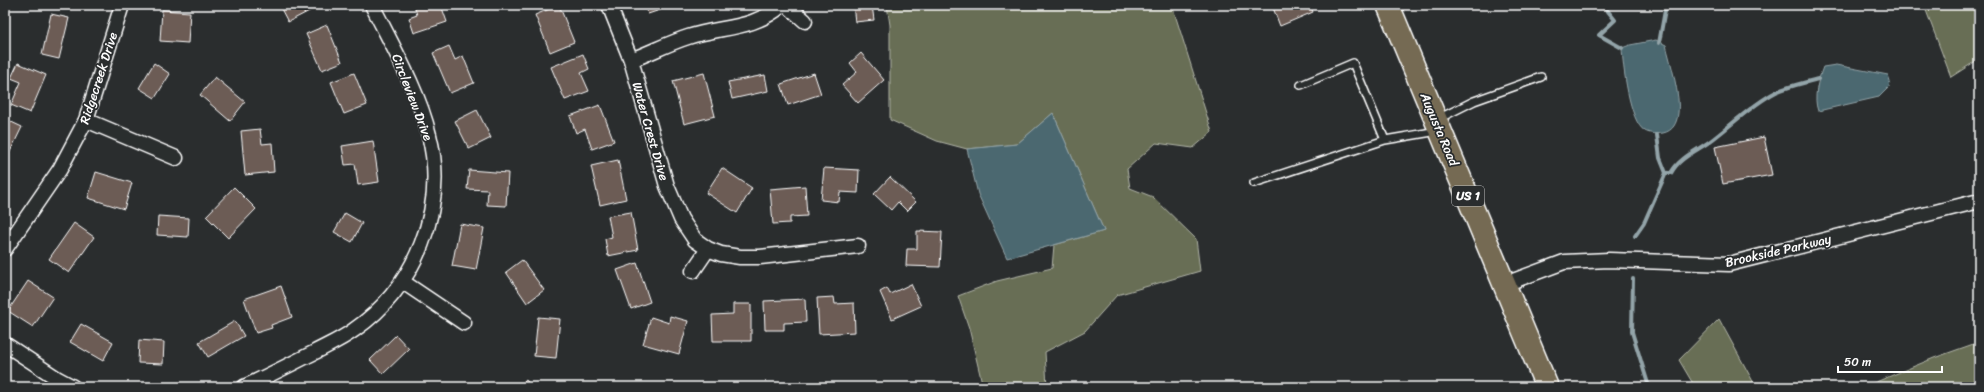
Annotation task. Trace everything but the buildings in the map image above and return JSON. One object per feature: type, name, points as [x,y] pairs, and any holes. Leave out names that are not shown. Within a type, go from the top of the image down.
[{"type":"main road","name":"Augusta Road","points":[[1388,5],[1547,387]]},
{"type":"street","name":"Ridgecreek Drive","points":[[5,249],[60,169],[86,120],[122,5]]},
{"type":"street","name":"Circleview Drive","points":[[244,387],[276,372],[354,330],[374,314],[403,282],[415,260],[430,212],[434,187],[434,161],[426,124],[402,65],[372,5]]},
{"type":"street","name":"Water Crest Drive","points":[[609,5],[631,60],[672,196],[687,229],[695,240],[708,249],[734,256],[760,257],[858,246]]},
{"type":"street","points":[[631,60],[687,38],[741,27],[767,17],[782,5]]},
{"type":"street","points":[[787,5],[805,21]]},
{"type":"street","points":[[86,120],[176,158]]},
{"type":"street","name":"Brookside Parkway","points":[[1505,284],[1564,262],[1609,260],[1729,264],[1979,201]]},
{"type":"street","points":[[694,271],[708,249]]},
{"type":"street","points":[[403,282],[464,323]]},
{"type":"street","points":[[5,344],[58,379],[73,387]]},
{"type":"lane","points":[[1301,85],[1353,63],[1385,140]]},
{"type":"lane","points":[[1254,183],[1385,140],[1438,125],[1474,100],[1541,77]]},
{"type":"green space","points":[[887,5],[1172,5],[1212,132],[1193,148],[1156,143],[1127,169],[1130,188],[1153,197],[1196,239],[1200,271],[1117,295],[1085,331],[1045,352],[1047,387],[983,387],[969,328],[958,296],[997,281],[1052,268],[1054,245],[1104,231],[1053,113],[1017,144],[967,149],[937,141],[890,120],[890,25]]},
{"type":"green space","points":[[1924,5],[1979,5],[1979,59],[1951,77]]},
{"type":"green space","points":[[1719,319],[1756,387],[1695,387],[1679,360]]},
{"type":"green space","points":[[1979,342],[1979,387],[1864,387],[1934,358]]},
{"type":"water","points":[[1656,40],[1666,45],[1675,79],[1679,106],[1674,126],[1666,132],[1656,134],[1645,131],[1639,126],[1635,117],[1628,92],[1622,48]]},
{"type":"water","points":[[1836,65],[1888,75],[1890,81],[1889,87],[1879,97],[1818,111],[1816,95],[1823,67]]},
{"type":"water","points":[[1053,113],[1104,231],[1007,258],[978,194],[967,149],[1017,144]]},
{"type":"waterway","points":[[1603,5],[1615,20],[1599,35],[1622,48]]},
{"type":"waterway","points":[[1659,43],[1666,5]]},
{"type":"waterway","points":[[1666,173],[1671,173],[1683,159],[1709,142],[1767,97],[1786,88],[1818,79]]},
{"type":"waterway","points":[[1657,135],[1660,158],[1666,173]]},
{"type":"waterway","points":[[1635,236],[1644,223],[1666,173]]},
{"type":"waterway","points":[[1633,279],[1632,332],[1649,387]]}]
